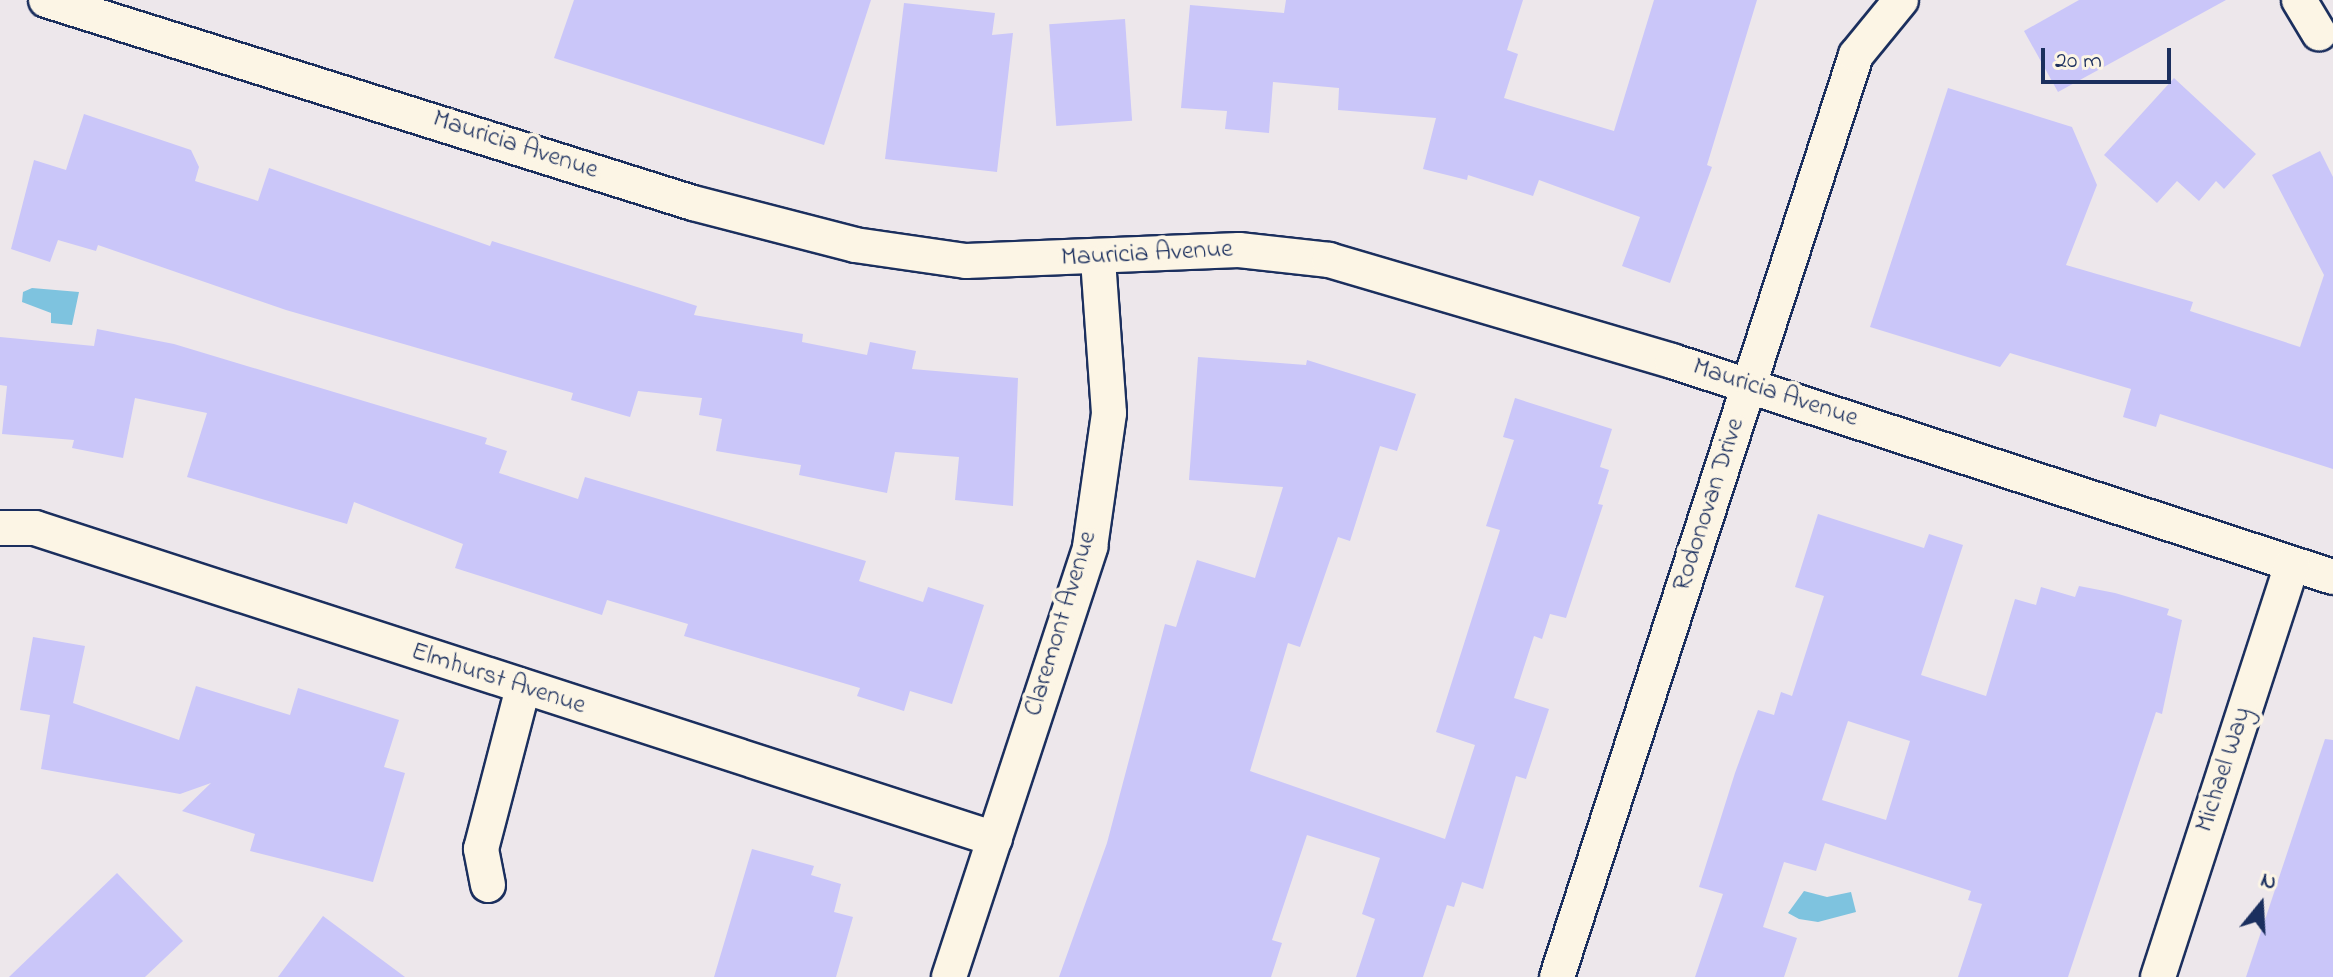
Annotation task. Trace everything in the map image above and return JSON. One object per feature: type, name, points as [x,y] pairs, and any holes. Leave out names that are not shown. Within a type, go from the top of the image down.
[{"type":"street","name":"Mauricia Avenue","points":[[46,0],[693,203],[855,245],[966,261],[1098,259],[1239,250],[1329,260],[1748,385],[2333,577]]},
{"type":"street","name":"Rodonovan Drive","points":[[1557,977],[1856,55],[1901,0]]},
{"type":"street","points":[[2299,0],[2319,33]]},
{"type":"street","name":"Claremont Avenue","points":[[949,977],[1090,547],[1109,413],[1098,259]]},
{"type":"street","name":"Elmhurst Avenue","points":[[0,528],[35,528],[995,839]]},
{"type":"street","name":"Michael Way","points":[[2158,977],[2292,564]]},
{"type":"street","points":[[488,885],[481,849],[523,688]]},
{"type":"water","points":[[32,288],[79,292],[72,325],[51,323],[51,313],[22,302],[23,292]]},
{"type":"water","points":[[1804,891],[1827,897],[1851,892],[1856,912],[1818,922],[1799,919],[1788,913]]},
{"type":"building","points":[[574,0],[871,0],[824,145],[554,58]]},
{"type":"building","points":[[1286,0],[1523,0],[1507,50],[1518,54],[1504,98],[1614,131],[1654,0],[1757,0],[1707,165],[1712,167],[1670,283],[1622,266],[1640,217],[1539,180],[1533,196],[1468,175],[1467,180],[1423,169],[1436,118],[1338,110],[1339,88],[1273,82],[1269,133],[1225,129],[1227,111],[1181,108],[1190,5],[1284,13]]},
{"type":"building","points":[[2079,0],[2226,0],[2058,92],[2024,31]]},
{"type":"building","points":[[904,3],[995,13],[992,35],[1013,33],[997,172],[885,159]]},
{"type":"building","points":[[1125,19],[1132,121],[1056,126],[1049,24]]},
{"type":"building","points":[[2174,78],[2256,154],[2224,189],[2216,181],[2199,201],[2177,181],[2157,203],[2104,155]]},
{"type":"building","points":[[1948,88],[2072,127],[2097,185],[2066,265],[2193,302],[2190,311],[2300,347],[2324,275],[2272,175],[2320,151],[2333,177],[2333,469],[2160,414],[2156,427],[2123,417],[2131,389],[2010,353],[2000,367],[1870,327]]},
{"type":"building","points":[[84,114],[191,150],[199,167],[195,181],[258,201],[269,168],[490,246],[492,241],[697,306],[694,315],[803,334],[802,342],[867,355],[870,342],[916,351],[912,369],[1018,378],[1013,506],[955,500],[959,457],[895,452],[887,493],[799,475],[801,465],[716,451],[722,419],[699,415],[702,398],[638,391],[630,417],[571,400],[573,393],[286,310],[98,245],[96,251],[58,240],[50,262],[11,249],[34,160],[66,170]]},
{"type":"building","points":[[97,329],[174,344],[487,438],[485,444],[507,451],[499,473],[578,499],[585,477],[866,561],[859,581],[923,602],[928,587],[984,605],[952,704],[910,691],[904,711],[857,696],[860,688],[684,636],[688,624],[607,600],[602,615],[455,568],[463,544],[354,502],[347,524],[187,477],[207,413],[135,398],[123,458],[72,448],[74,440],[2,434],[7,386],[0,385],[0,337],[94,346]]},
{"type":"building","points":[[1198,357],[1306,365],[1307,360],[1416,394],[1397,451],[1380,446],[1350,541],[1338,537],[1300,647],[1288,643],[1250,771],[1445,839],[1475,745],[1436,732],[1500,530],[1486,526],[1514,440],[1503,437],[1515,398],[1612,429],[1600,467],[1609,470],[1598,504],[1603,505],[1566,618],[1550,614],[1542,639],[1534,636],[1514,698],[1549,709],[1526,779],[1516,776],[1483,889],[1462,882],[1454,907],[1447,905],[1423,977],[1356,977],[1375,919],[1362,914],[1380,858],[1307,835],[1272,940],[1282,943],[1271,977],[1059,977],[1107,843],[1165,624],[1176,627],[1197,560],[1255,578],[1283,487],[1189,480]]},
{"type":"building","points":[[1818,514],[1924,548],[1929,534],[1963,545],[1921,675],[1986,696],[2015,599],[2036,605],[2041,587],[2075,597],[2079,586],[2115,593],[2169,609],[2167,615],[2182,620],[2162,714],[2156,712],[2068,977],[1958,977],[1982,904],[1968,900],[1971,891],[1825,843],[1816,871],[1784,862],[1763,927],[1797,938],[1784,977],[1695,977],[1723,894],[1699,887],[1735,773],[1758,710],[1774,715],[1781,692],[1792,696],[1824,596],[1795,587]],"holes":[[[1848,721],[1910,741],[1886,820],[1822,800]]]},
{"type":"building","points":[[33,637],[85,646],[73,703],[179,740],[196,686],[290,715],[298,688],[399,720],[384,767],[405,773],[373,882],[250,851],[255,834],[182,811],[211,783],[180,794],[41,769],[50,715],[20,710]]},
{"type":"building","points":[[2325,739],[2333,740],[2333,977],[2246,977]]},
{"type":"building","points":[[752,849],[814,866],[811,875],[841,884],[834,912],[853,917],[836,977],[714,977]]},
{"type":"building","points":[[117,873],[183,941],[145,977],[9,977]]},
{"type":"building","points":[[323,916],[405,977],[278,977]]}]
